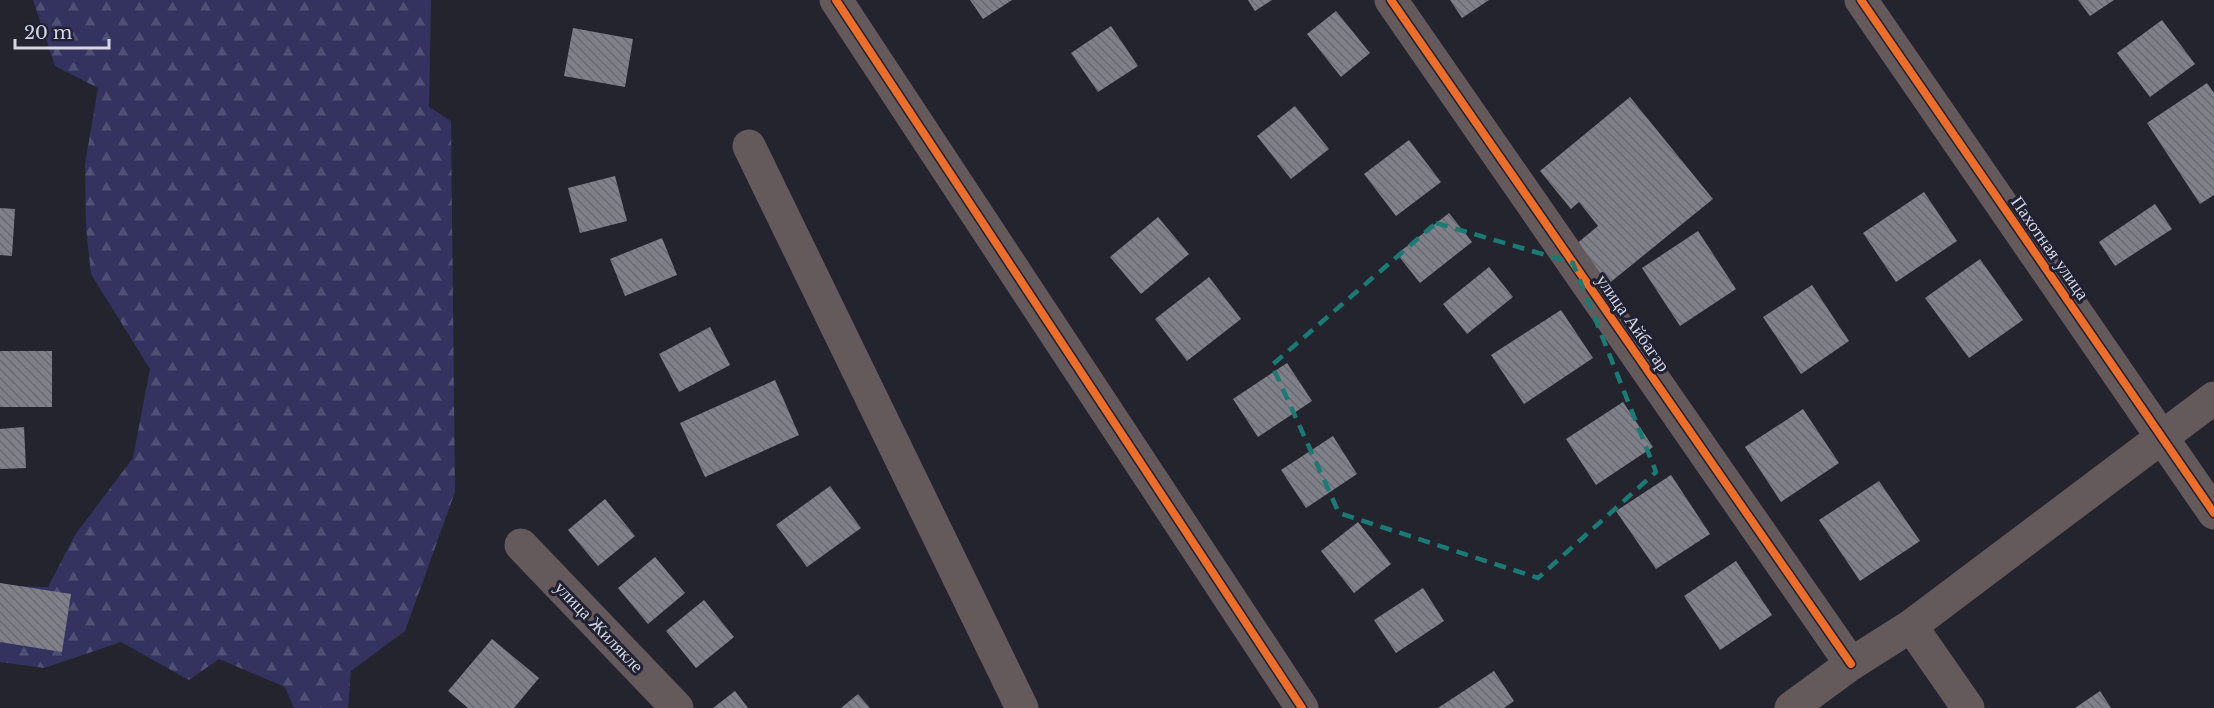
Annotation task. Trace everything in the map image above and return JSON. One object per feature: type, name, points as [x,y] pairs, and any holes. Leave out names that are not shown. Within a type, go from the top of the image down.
[{"type":"street","points":[[836,0],[1302,708]]},
{"type":"street","name":"улица Айбагар","points":[[1391,0],[1851,664]]},
{"type":"street","name":"Пахотная улица","points":[[1861,0],[2214,513]]},
{"type":"street","points":[[749,146],[1022,708]]},
{"type":"street","points":[[1791,708],[1851,664],[1911,626],[2214,398]]},
{"type":"street","name":"улица Жилякле","points":[[521,545],[677,708]]},
{"type":"street","points":[[1911,626],[1968,708]]},
{"type":"highlighted area","points":[[1436,223],[1573,263],[1656,472],[1538,578],[1339,513],[1272,365]]},
{"type":"green space","points":[[33,0],[431,0],[429,107],[451,121],[455,492],[405,631],[351,671],[348,708],[294,708],[285,687],[219,659],[189,680],[121,642],[44,668],[0,662],[0,586],[48,587],[75,535],[133,458],[150,369],[91,274],[86,227],[85,164],[98,88],[55,66]]},
{"type":"building","points":[[970,0],[1012,0],[983,19]]},
{"type":"building","points":[[1248,0],[1272,0],[1255,11]]},
{"type":"building","points":[[1450,0],[1489,0],[1462,18]]},
{"type":"building","points":[[2078,0],[2114,0],[2090,16]]},
{"type":"building","points":[[1336,11],[1370,53],[1341,77],[1307,34]]},
{"type":"building","points":[[2162,20],[2195,64],[2150,97],[2117,53]]},
{"type":"building","points":[[1111,26],[1138,66],[1098,92],[1071,53]]},
{"type":"building","points":[[573,28],[633,39],[625,87],[564,76]]},
{"type":"building","points":[[2207,83],[2214,93],[2214,195],[2200,204],[2147,123]]},
{"type":"building","points":[[1630,97],[1713,199],[1607,285],[1575,245],[1598,226],[1579,202],[1571,209],[1540,171]]},
{"type":"building","points":[[1295,106],[1329,149],[1291,179],[1257,136]]},
{"type":"building","points":[[1409,140],[1441,182],[1396,216],[1364,174]]},
{"type":"building","points":[[615,176],[627,221],[580,233],[568,188]]},
{"type":"building","points":[[1924,192],[1957,241],[1896,282],[1863,233]]},
{"type":"building","points":[[2155,204],[2172,229],[2115,266],[2099,242]]},
{"type":"building","points":[[0,208],[15,209],[12,256],[0,255]]},
{"type":"building","points":[[1449,213],[1472,242],[1420,283],[1397,254]]},
{"type":"building","points":[[1158,217],[1189,254],[1141,294],[1110,257]]},
{"type":"building","points":[[1698,231],[1736,289],[1680,326],[1642,268]]},
{"type":"building","points":[[662,238],[677,275],[625,296],[610,259]]},
{"type":"building","points":[[1980,259],[2023,320],[1969,358],[1925,298]]},
{"type":"building","points":[[1489,267],[1513,297],[1467,334],[1443,304]]},
{"type":"building","points":[[1209,277],[1241,319],[1187,361],[1155,319]]},
{"type":"building","points":[[1812,285],[1849,341],[1801,374],[1763,317]]},
{"type":"building","points":[[1561,310],[1593,358],[1524,404],[1491,355]]},
{"type":"building","points":[[710,327],[730,365],[679,392],[659,354]]},
{"type":"building","points":[[0,351],[52,351],[52,407],[0,407]]},
{"type":"building","points":[[1287,363],[1312,401],[1258,437],[1233,399]]},
{"type":"building","points":[[775,380],[799,435],[705,477],[680,423]]},
{"type":"building","points":[[1623,402],[1653,447],[1596,485],[1566,439]]},
{"type":"building","points":[[1803,409],[1839,463],[1781,502],[1745,447]]},
{"type":"building","points":[[24,427],[26,468],[0,469],[0,429]]},
{"type":"building","points":[[1333,436],[1357,474],[1306,508],[1281,470]]},
{"type":"building","points":[[1671,475],[1710,534],[1656,569],[1616,511]]},
{"type":"building","points":[[1879,481],[1920,541],[1860,581],[1819,520]]},
{"type":"building","points":[[830,486],[861,528],[807,567],[776,525]]},
{"type":"building","points":[[605,499],[635,536],[598,566],[568,530]]},
{"type":"building","points":[[1358,522],[1391,564],[1354,593],[1321,551]]},
{"type":"building","points":[[655,557],[685,593],[648,624],[618,588]]},
{"type":"building","points":[[1736,561],[1772,615],[1720,650],[1684,596]]},
{"type":"building","points":[[0,583],[71,594],[62,652],[0,642]]},
{"type":"building","points":[[1423,588],[1444,621],[1396,653],[1374,620]]},
{"type":"building","points":[[704,600],[734,637],[696,668],[666,631]]},
{"type":"building","points":[[492,639],[539,678],[514,708],[468,708],[448,691]]},
{"type":"building","points":[[1494,671],[1514,701],[1504,708],[1438,708]]},
{"type":"building","points":[[735,691],[748,708],[713,708]]},
{"type":"building","points":[[2100,691],[2111,708],[2075,708]]},
{"type":"building","points":[[858,694],[870,708],[841,708]]},
{"type":"cycle path","points":[[836,0],[1302,708]]},
{"type":"cycle path","points":[[1391,0],[1851,664]]},
{"type":"cycle path","points":[[1861,0],[2214,513]]}]
